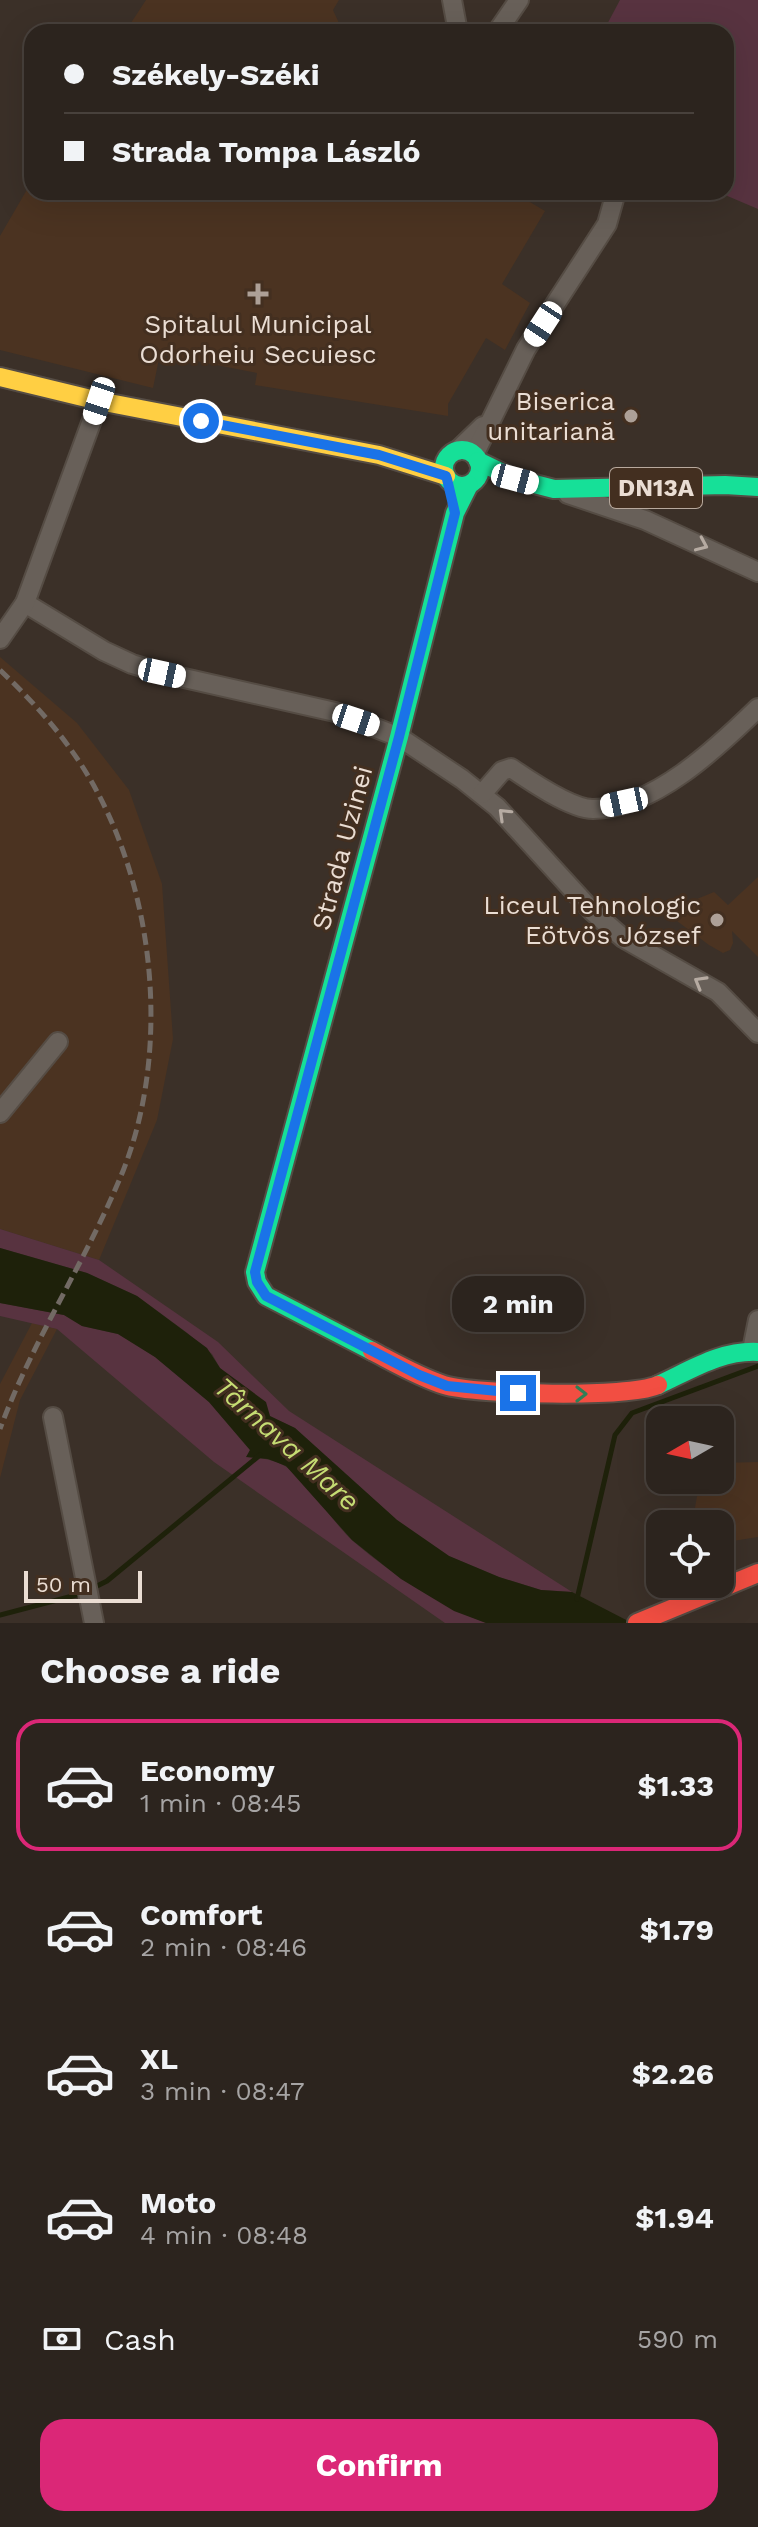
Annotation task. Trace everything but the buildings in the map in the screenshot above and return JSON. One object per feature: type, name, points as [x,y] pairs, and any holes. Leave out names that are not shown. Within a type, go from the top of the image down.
[{"type":"main road","name":"DN13A","points":[[0,377],[99,401],[379,455],[446,477],[457,486],[515,479]]},
{"type":"main road","name":"DN13A","points":[[379,455],[465,455],[515,479],[554,489],[758,487]]},
{"type":"main road","points":[[465,455],[479,472],[455,513],[444,464],[465,455]]},
{"type":"main road","name":"Strada Uzinei","points":[[455,513],[399,737],[274,1196],[255,1272],[260,1291],[419,1375],[447,1386],[475,1390],[610,1394],[649,1389],[723,1355],[755,1351]]},
{"type":"main road","points":[[640,1622],[758,1573]]},
{"type":"street","points":[[452,0],[456,24]]},
{"type":"street","points":[[502,24],[519,0]]},
{"type":"street","points":[[465,455],[494,415],[526,349],[607,224],[614,200]]},
{"type":"street","points":[[0,639],[25,603],[99,401]]},
{"type":"street","points":[[645,520],[645,510],[655,488]]},
{"type":"street","points":[[554,489],[645,520],[758,572]]},
{"type":"street","points":[[25,603],[104,651],[132,664],[335,712],[399,737],[482,794],[623,938],[718,992],[758,1033]]},
{"type":"street","points":[[482,794],[502,771],[511,768],[546,791],[591,809],[624,802],[650,793],[681,775],[758,708]]},
{"type":"street","points":[[0,1113],[58,1042]]},
{"type":"street","points":[[755,1351],[758,1320]]},
{"type":"street","points":[[53,1417],[94,1623]]},
{"type":"shaded area","points":[[146,0],[339,0],[333,10],[339,24],[130,24]]},
{"type":"shaded area","points":[[620,0],[758,0],[758,209],[734,199],[734,24],[607,24]]},
{"type":"shaded area","name":"Spitalul Municipal Odorheiu Secuiesc","points":[[24,195],[24,200],[526,200],[545,211],[502,284],[530,303],[505,350],[486,338],[448,404],[448,416],[255,385],[257,373],[160,354],[153,388],[0,350],[0,236]]},
{"type":"shaded area","points":[[0,657],[77,723],[129,790],[162,884],[173,1039],[157,1120],[99,1260],[0,1229]]},
{"type":"shaded area","name":"Liceul Tehnologic Eötvös József","points":[[758,877],[758,957],[732,931],[733,943],[730,950],[723,953],[665,912],[714,892],[728,905]]},
{"type":"shaded area","points":[[0,1229],[99,1260],[218,1342],[289,1411],[572,1592],[541,1590],[449,1556],[397,1520],[295,1428],[269,1416],[220,1368],[212,1354],[137,1296],[87,1273],[0,1248]]},
{"type":"shaded area","points":[[0,1303],[64,1315],[82,1326],[118,1334],[155,1357],[209,1402],[250,1450],[247,1457],[274,1461],[292,1471],[345,1533],[369,1554],[433,1598],[486,1623],[445,1623],[214,1462],[57,1329],[0,1316]]},
{"type":"shaded area","points":[[32,1323],[57,1329],[20,1400],[0,1478],[0,1384]]},
{"type":"shaded area","points":[[758,1462],[758,1537],[734,1541],[734,1510],[695,1510],[697,1494],[734,1494],[734,1463]]},
{"type":"water","name":"Târnava Mare","points":[[0,1248],[87,1273],[137,1296],[207,1348],[220,1368],[266,1402],[270,1416],[295,1428],[397,1520],[449,1556],[541,1590],[572,1592],[632,1623],[486,1623],[454,1611],[401,1579],[352,1540],[286,1466],[268,1459],[246,1457],[250,1450],[209,1402],[155,1357],[118,1334],[82,1326],[64,1315],[0,1303]]},
{"type":"waterway","points":[[577,1599],[615,1435],[632,1413],[758,1366]]},
{"type":"waterway","name":"Târnava Mare","points":[[93,1588],[107,1581],[260,1455]]},
{"type":"waterway","points":[[0,1615],[84,1593]]},
{"type":"railway","points":[[0,670],[69,747],[98,793],[120,843],[137,897],[147,953],[151,1009],[148,1066],[139,1120],[123,1171],[28,1363],[0,1429]]},
{"type":"traffic: fast","points":[[462,450],[475,455],[480,468],[475,481],[462,486],[449,481],[444,468],[449,455],[462,450]]},
{"type":"traffic: fast","points":[[478,461],[515,479],[554,489],[758,487]]},
{"type":"traffic: fast","points":[[372,1351],[266,1296],[255,1272],[399,737],[455,513],[469,485]]},
{"type":"traffic: fast","points":[[658,1385],[694,1367],[731,1354],[758,1352]]},
{"type":"traffic: slow","points":[[0,377],[99,401],[379,455],[446,476]]},
{"type":"traffic: jam","points":[[372,1351],[425,1378],[461,1388],[518,1393],[586,1393],[617,1392],[658,1385]]},
{"type":"traffic: jam","points":[[637,1623],[758,1573]]},
{"type":"place","name":"Spitalul Municipal Odorheiu Secuiesc","points":[[258,294]]},
{"type":"place","name":"Biserica unitariană","points":[[631,416]]},
{"type":"place","name":"Liceul Tehnologic Eötvös József","points":[[717,920]]},
{"type":"route","points":[[201,421],[379,455],[446,476],[447,479],[455,513],[399,737],[255,1272],[260,1291],[266,1296],[419,1375],[447,1386],[518,1393]]}]
